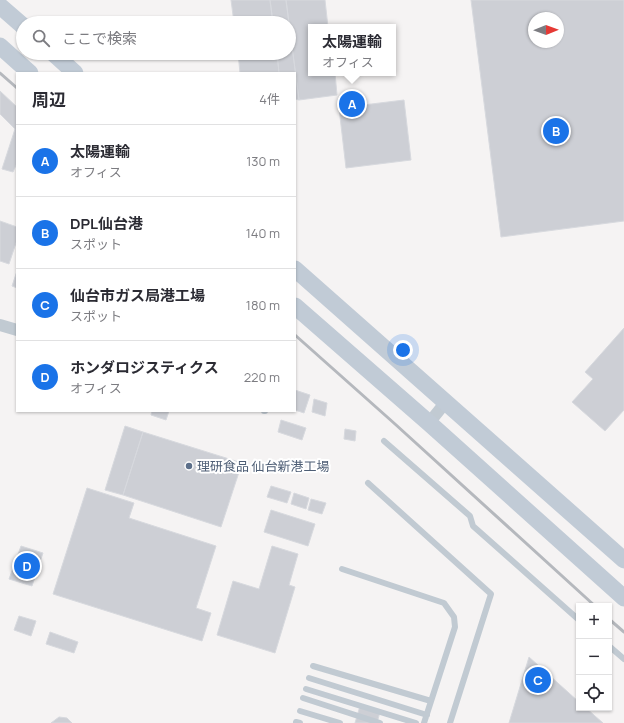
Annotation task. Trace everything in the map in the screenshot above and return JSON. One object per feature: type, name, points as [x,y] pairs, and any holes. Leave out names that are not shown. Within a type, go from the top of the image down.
[{"type":"street","points":[[0,6],[16,20]]},
{"type":"street","points":[[0,46],[29,72]]},
{"type":"street","points":[[61,60],[74,72]]},
{"type":"street","points":[[296,270],[445,404],[624,560]]},
{"type":"street","points":[[296,307],[429,423],[624,598]]},
{"type":"street","points":[[0,325],[16,330]]},
{"type":"street","points":[[429,423],[445,404]]},
{"type":"lane","points":[[384,441],[470,516],[473,526],[576,617]]},
{"type":"lane","points":[[368,483],[492,594],[450,723]]},
{"type":"lane","points":[[342,569],[444,603],[454,617],[454,627],[424,723]]},
{"type":"lane","points":[[612,649],[624,659]]},
{"type":"lane","points":[[313,666],[431,701]]},
{"type":"lane","points":[[309,678],[426,715]]},
{"type":"lane","points":[[306,689],[416,723]]},
{"type":"lane","points":[[303,698],[380,723]]},
{"type":"lane","points":[[300,711],[340,723]]},
{"type":"building","points":[[231,0],[270,0],[272,16],[233,16]]},
{"type":"building","points":[[270,0],[286,0],[288,16],[272,16]]},
{"type":"building","points":[[286,0],[325,0],[328,24],[308,24],[308,76],[335,76],[337,95],[299,100],[294,60],[296,60],[296,16],[288,16]]},
{"type":"building","points":[[471,0],[624,0],[624,221],[501,237]]},
{"type":"building","points":[[239,60],[278,60],[279,72],[240,72]]},
{"type":"building","points":[[278,60],[294,60],[295,72],[279,72]]},
{"type":"building","points":[[296,77],[299,100],[296,99]]},
{"type":"building","points":[[0,91],[16,106],[16,165],[13,172],[2,169],[15,129],[0,114]]},
{"type":"building","points":[[404,100],[411,160],[346,168],[339,108]]},
{"type":"building","points":[[0,221],[16,227],[16,243],[9,264],[0,261]]},
{"type":"building","points":[[16,274],[16,288],[12,286]]},
{"type":"building","points":[[624,328],[624,410],[605,431],[572,402],[593,379],[585,372]]},
{"type":"building","points":[[296,390],[310,395],[304,413],[296,410]]},
{"type":"building","points":[[314,399],[327,403],[325,416],[312,412]]},
{"type":"building","points":[[152,412],[169,412],[166,420],[151,415]]},
{"type":"building","points":[[281,420],[306,428],[302,440],[278,432]]},
{"type":"building","points":[[125,426],[143,432],[123,495],[105,490]]},
{"type":"building","points":[[345,429],[356,431],[355,441],[344,439]]},
{"type":"building","points":[[143,432],[242,463],[221,527],[123,495]]},
{"type":"building","points":[[271,486],[291,492],[287,503],[267,497]]},
{"type":"building","points":[[87,488],[134,503],[129,518],[216,546],[196,608],[211,613],[202,641],[53,594]]},
{"type":"building","points":[[294,493],[309,498],[306,509],[291,504]]},
{"type":"building","points":[[311,499],[326,503],[322,514],[308,510]]},
{"type":"building","points":[[271,510],[315,524],[308,546],[264,532]]},
{"type":"building","points":[[21,546],[43,553],[32,586],[9,579]]},
{"type":"building","points":[[272,546],[298,554],[289,585],[295,587],[275,653],[217,635],[233,581],[259,589]]},
{"type":"building","points":[[19,616],[36,621],[31,636],[14,630]]},
{"type":"building","points":[[50,632],[78,642],[74,653],[46,644]]},
{"type":"building","points":[[529,657],[576,699],[576,711],[589,711],[603,723],[509,723]]},
{"type":"building","points":[[360,706],[380,712],[377,723],[355,723]]},
{"type":"building","points":[[59,717],[67,718],[72,723],[51,723]]},
{"type":"railway","points":[[0,73],[16,87]]},
{"type":"railway","points":[[296,336],[592,603]]},
{"type":"railway","points":[[612,622],[624,632]]},
{"type":"place","name":"太陽運輸","points":[[352,104]]},
{"type":"place","name":"DPL仙台港","points":[[556,131]]},
{"type":"place","name":"理研食品 仙台新港工場","points":[[189,466]]},
{"type":"place","name":"ホンダロジスティクス","points":[[27,566]]},
{"type":"place","name":"仙台市ガス局港工場","points":[[538,680]]}]
